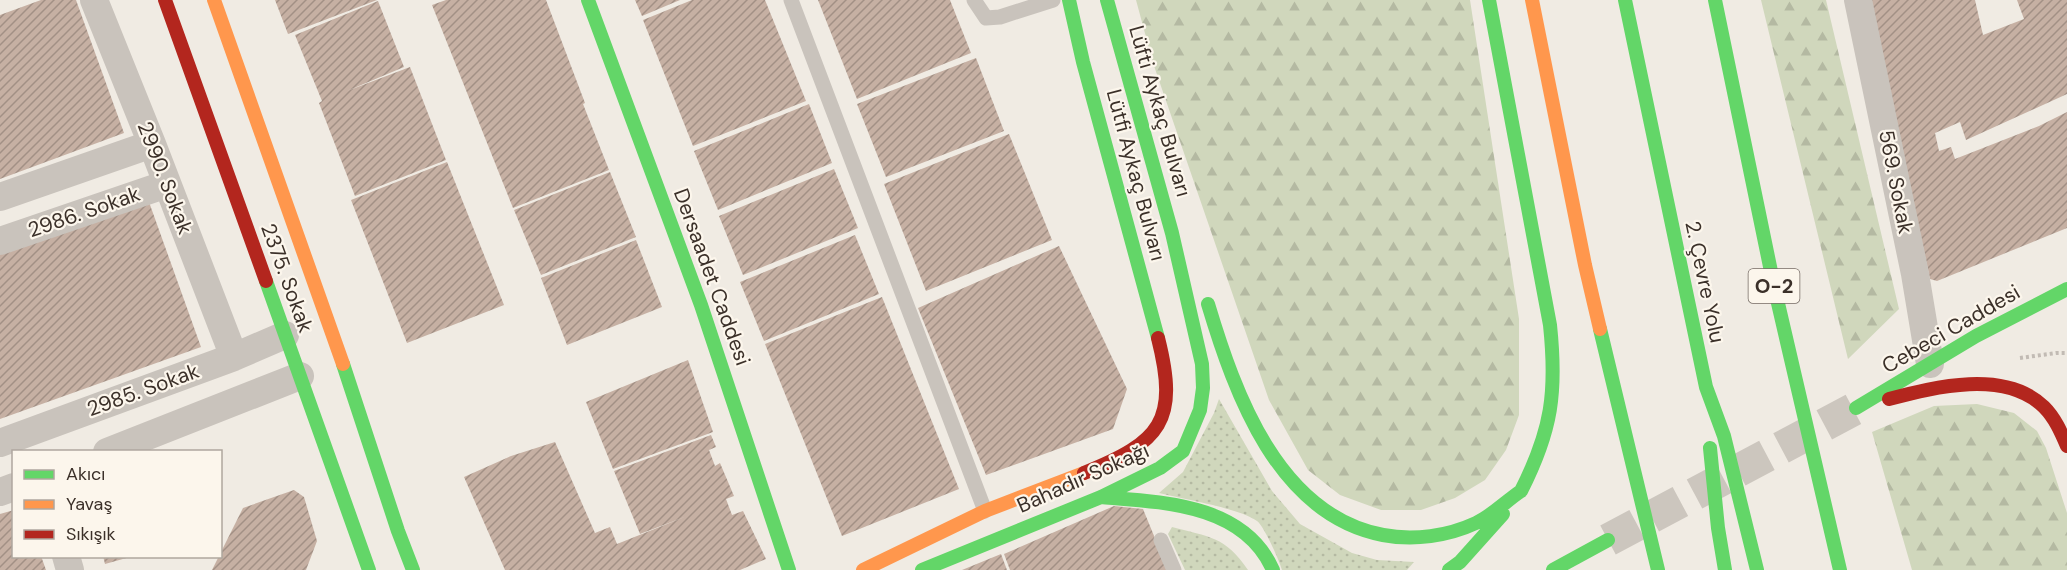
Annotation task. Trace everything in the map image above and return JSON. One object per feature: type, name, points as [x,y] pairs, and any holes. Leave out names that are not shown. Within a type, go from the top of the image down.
[{"type":"main road","name":"2375. Sokak","points":[[165,0],[369,570]]},
{"type":"main road","name":"2375. Sokak","points":[[214,0],[338,348],[413,570]]},
{"type":"main road","name":"Dersaadet Caddesi","points":[[588,0],[701,305],[789,570]]},
{"type":"main road","name":"Lütfi Aykaç Bulvarı","points":[[1069,0],[1083,62],[1164,361]]},
{"type":"main road","name":"Lüfti Aykaç Bulvarı","points":[[1107,0],[1172,233]]},
{"type":"main road","points":[[1449,570],[1491,530],[1521,491],[1544,443],[1552,413],[1555,370],[1548,313],[1489,0]]},
{"type":"main road","points":[[1532,0],[1585,265],[1658,570]]},
{"type":"main road","name":"2. Çevre Yolu","points":[[1625,0],[1706,387],[1724,436],[1757,570]]},
{"type":"main road","name":"O-2","points":[[1715,0],[1787,348],[1840,570]]},
{"type":"main road","name":"Bahadır Sokağı","points":[[922,570],[1101,497],[1160,468],[1183,451],[1200,410],[1203,388],[1202,364],[1172,233]]},
{"type":"main road","points":[[1172,233],[1194,272]]},
{"type":"main road","name":"Cebeci Caddesi","points":[[2067,289],[2012,316],[1856,408],[1910,393],[1953,385],[1992,384],[2015,389],[2042,405],[2058,424],[2067,446]]},
{"type":"main road","points":[[1204,292],[1231,376],[1252,419],[1286,473],[1306,499],[1327,513],[1350,527],[1380,535],[1410,539],[1444,534],[1478,522],[1521,491]]},
{"type":"main road","name":"Bahadır Sokağı","points":[[863,570],[985,511],[1116,460],[1153,434],[1160,424],[1165,409],[1167,383],[1164,361]]},
{"type":"main road","points":[[1706,387],[1715,504],[1725,570]]},
{"type":"main road","points":[[1101,497],[1162,504],[1219,517],[1242,529],[1262,549],[1273,570]]},
{"type":"main road","points":[[1553,570],[1608,540]]},
{"type":"street","name":"2990. Sokak","points":[[94,0],[234,357]]},
{"type":"street","name":"569. Sokak","points":[[1858,0],[1915,274],[1930,364]]},
{"type":"street","name":"2986. Sokak","points":[[0,197],[152,144]]},
{"type":"street","name":"2986. Sokak","points":[[0,241],[167,184]]},
{"type":"street","name":"2985. Sokak","points":[[16,443],[285,335]]},
{"type":"street","name":"2985. Sokak","points":[[112,450],[300,376]]},
{"type":"lane","points":[[791,0],[985,511]]},
{"type":"lane","points":[[974,0],[986,18],[1000,17],[1053,0]]},
{"type":"lane","points":[[1161,540],[1174,570]]},
{"type":"path","points":[[2012,360],[2067,353]]},
{"type":"green space","points":[[1136,0],[1470,0],[1519,319],[1519,415],[1506,450],[1485,480],[1455,498],[1421,510],[1381,510],[1340,495],[1308,470],[1269,400],[1153,63]]},
{"type":"green space","points":[[1761,0],[1826,0],[1899,309],[1848,359]]},
{"type":"green space","points":[[1219,399],[1272,491],[1300,524],[1352,553],[1377,560],[1414,562],[1407,570],[1282,570],[1275,551],[1257,521],[1224,508],[1159,493],[1183,472]]},
{"type":"green space","points":[[1977,404],[2014,413],[2037,431],[2046,448],[2067,513],[2067,570],[1912,570],[1872,432],[1934,406]]},
{"type":"green space","points":[[1172,527],[1206,536],[1224,544],[1232,550],[1248,570],[1185,570],[1168,534]]},
{"type":"building","points":[[41,0],[76,0],[124,133],[0,179],[0,15]]},
{"type":"building","points":[[275,0],[377,0],[288,34]]},
{"type":"building","points":[[446,0],[546,0],[609,170],[513,208],[432,5]]},
{"type":"building","points":[[635,0],[680,0],[642,16]]},
{"type":"building","points":[[692,0],[765,0],[806,101],[693,146],[643,20]]},
{"type":"building","points":[[818,0],[950,0],[971,53],[857,99]]},
{"type":"building","points":[[1869,0],[1975,0],[1983,35],[2024,19],[2017,0],[2067,0],[2067,94],[1966,140],[1960,122],[1935,133],[1939,151],[1951,147],[1955,159],[2039,126],[2067,112],[2067,228],[1937,281],[1930,279]]},
{"type":"building","points":[[378,1],[404,67],[347,91],[410,67],[446,160],[355,196],[319,103],[322,101],[295,35]]},
{"type":"building","points":[[976,58],[1004,131],[886,177],[857,104]]},
{"type":"building","points":[[809,104],[832,163],[718,210],[694,151]]},
{"type":"building","points":[[1009,134],[1052,240],[926,291],[884,184]]},
{"type":"building","points":[[447,162],[504,305],[407,343],[351,200]]},
{"type":"building","points":[[834,169],[858,228],[743,275],[719,216]]},
{"type":"building","points":[[610,172],[636,237],[541,275],[514,210]]},
{"type":"building","points":[[149,202],[201,347],[0,419],[0,254]]},
{"type":"building","points":[[855,235],[879,294],[764,341],[740,282]]},
{"type":"building","points":[[636,240],[662,307],[567,345],[541,278]]},
{"type":"building","points":[[1059,246],[1127,389],[1113,429],[986,475],[918,308]]},
{"type":"building","points":[[882,297],[959,489],[842,536],[765,344]]},
{"type":"building","points":[[688,360],[713,432],[613,469],[586,402]]},
{"type":"building","points":[[711,435],[716,447],[709,450],[715,466],[720,463],[734,496],[726,499],[732,515],[743,511],[766,559],[740,570],[505,570],[464,477],[511,456],[555,442],[595,533],[610,527],[617,544],[687,516],[640,534],[614,471]]},
{"type":"building","points":[[294,490],[304,497],[317,541],[306,570],[212,570],[218,558],[222,558],[222,550],[243,508]]},
{"type":"building","points":[[1114,506],[1143,509],[1168,570],[1010,570],[1004,554]]},
{"type":"building","points":[[12,511],[12,558],[42,558],[46,570],[0,570],[0,514]]},
{"type":"building","points":[[1001,554],[1007,570],[962,570]]},
{"type":"building","points":[[104,558],[126,558],[105,564]]},
{"type":"tunnel","points":[[1608,540],[1856,408]]},
{"type":"traffic: fast","points":[[588,0],[701,305],[789,570]]},
{"type":"traffic: fast","points":[[1069,0],[1083,62],[1158,338]]},
{"type":"traffic: fast","points":[[922,570],[1101,497],[1160,468],[1183,451],[1200,410],[1203,388],[1202,364],[1172,233],[1107,0]]},
{"type":"traffic: fast","points":[[1489,0],[1550,325],[1552,349],[1552,391],[1546,429],[1540,449],[1521,491]]},
{"type":"traffic: fast","points":[[1625,0],[1706,387],[1724,436],[1757,570]]},
{"type":"traffic: fast","points":[[1715,0],[1774,286],[1840,570]]},
{"type":"traffic: fast","points":[[266,281],[369,570]]},
{"type":"traffic: fast","points":[[1856,408],[1976,336],[2067,289]]},
{"type":"traffic: fast","points":[[1208,304],[1232,375],[1266,446],[1289,477],[1315,503],[1346,523],[1395,537],[1442,534],[1482,520],[1521,491]]},
{"type":"traffic: fast","points":[[1600,329],[1658,570]]},
{"type":"traffic: fast","points":[[343,364],[413,570]]},
{"type":"traffic: fast","points":[[1710,448],[1718,528],[1725,570]]},
{"type":"traffic: fast","points":[[1101,497],[1175,505],[1222,519],[1243,531],[1260,548],[1273,570]]},
{"type":"traffic: fast","points":[[1449,570],[1460,562],[1503,514]]},
{"type":"traffic: fast","points":[[1553,570],[1608,540]]},
{"type":"traffic: slow","points":[[214,0],[343,364]]},
{"type":"traffic: slow","points":[[1532,0],[1600,329]]},
{"type":"traffic: slow","points":[[863,570],[985,511],[1084,473]]},
{"type":"traffic: jam","points":[[165,0],[266,281]]},
{"type":"traffic: jam","points":[[1084,473],[1131,450],[1147,439],[1158,425],[1164,409],[1166,390],[1158,338]]},
{"type":"traffic: jam","points":[[1889,399],[1948,386],[1969,384],[2010,388],[2028,395],[2048,411],[2055,420],[2067,446]]}]
